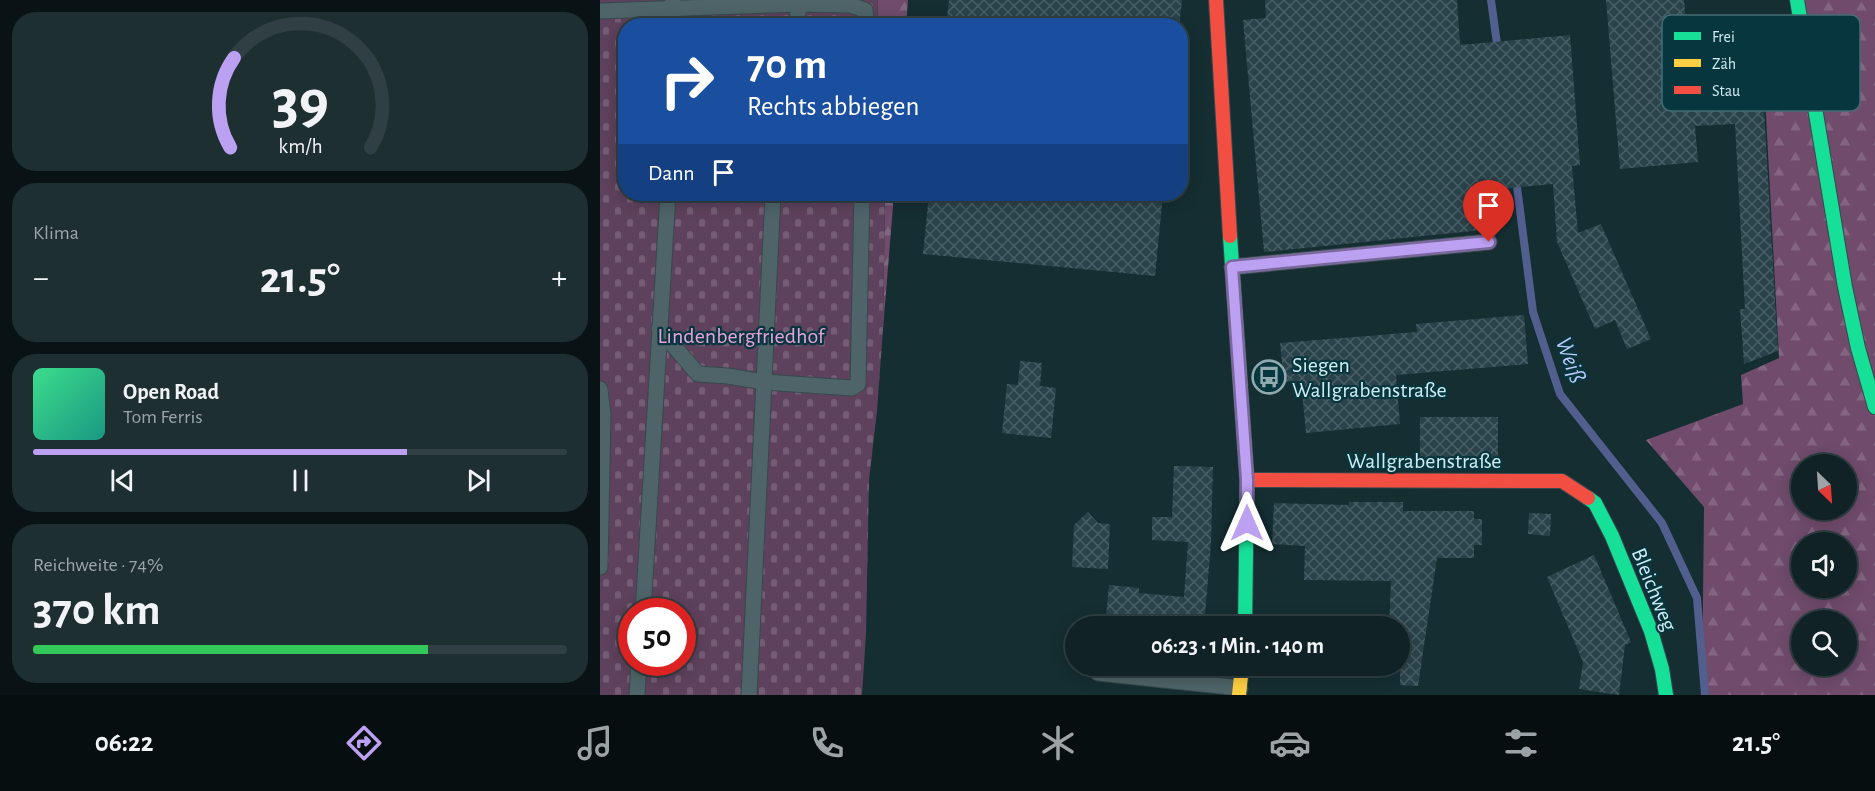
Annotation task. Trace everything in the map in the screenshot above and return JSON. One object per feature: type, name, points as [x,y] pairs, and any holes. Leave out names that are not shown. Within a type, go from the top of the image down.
[{"type":"street","points":[[1216,0],[1247,480],[1245,616]]},
{"type":"street","points":[[1797,0],[1799,15]]},
{"type":"street","points":[[1815,111],[1846,296],[1875,406]]},
{"type":"street","name":"Wallgrabenstraße","points":[[1247,480],[1562,481],[1595,502]]},
{"type":"street","name":"Bleichweg","points":[[1595,502],[1612,536],[1651,631],[1662,669],[1666,695]]},
{"type":"street","points":[[1240,692],[1241,676]]},
{"type":"lane","points":[[797,18],[800,2]]},
{"type":"lane","points":[[600,11],[673,4],[800,2],[850,5],[866,10],[866,18]]},
{"type":"lane","points":[[645,598],[668,201]]},
{"type":"lane","points":[[749,695],[773,201]]},
{"type":"lane","points":[[659,329],[698,374],[764,382],[852,388],[858,384],[862,201]]},
{"type":"lane","points":[[1232,267],[1489,242]]},
{"type":"lane","points":[[600,389],[603,415],[600,567]]},
{"type":"lane","points":[[637,695],[638,676]]},
{"type":"lane","points":[[1114,676],[1240,692]]},
{"type":"green space","name":"Lindenbergfriedhof","points":[[600,0],[878,0],[877,18],[618,18],[618,201],[885,201],[883,329],[869,480],[866,634],[862,695],[600,695]]},
{"type":"green space","points":[[878,0],[908,0],[907,18],[877,18]]},
{"type":"green space","points":[[1802,0],[1875,0],[1875,695],[1702,695],[1704,507],[1646,440],[1743,404],[1741,375],[1779,358],[1766,111],[1860,111],[1860,15],[1804,15]]},
{"type":"green space","points":[[885,201],[893,201],[883,329]]},
{"type":"building","points":[[949,0],[1182,0],[1180,18],[947,18]]},
{"type":"building","points":[[1265,0],[1457,0],[1460,45],[1570,35],[1580,165],[1572,166],[1578,233],[1601,224],[1651,339],[1627,349],[1615,320],[1595,329],[1557,242],[1553,184],[1500,189],[1502,228],[1264,252],[1243,20],[1266,18]]},
{"type":"building","points":[[1606,0],[1684,0],[1685,15],[1662,15],[1662,111],[1764,111],[1778,351],[1744,364],[1740,309],[1745,309],[1735,124],[1695,126],[1698,162],[1620,169]]},
{"type":"building","points":[[928,201],[1162,201],[1155,276],[923,254]]},
{"type":"building","points":[[1524,315],[1528,364],[1396,375],[1400,424],[1306,433],[1301,381],[1284,382],[1280,343],[1417,332],[1416,324]]},
{"type":"building","points":[[1020,361],[1042,363],[1040,386],[1056,388],[1051,438],[1002,433],[1007,384],[1018,385]]},
{"type":"building","points":[[1420,417],[1498,417],[1498,458],[1420,458]]},
{"type":"building","points":[[1174,466],[1213,467],[1211,543],[1205,616],[1106,616],[1109,585],[1139,588],[1139,593],[1184,597],[1188,542],[1152,540],[1152,517],[1172,517]]},
{"type":"building","points":[[1349,502],[1403,502],[1403,511],[1474,511],[1474,519],[1482,519],[1482,545],[1474,545],[1474,558],[1437,558],[1418,686],[1400,685],[1400,676],[1410,676],[1410,616],[1389,616],[1391,581],[1304,580],[1305,546],[1272,544],[1274,503],[1349,505]]},
{"type":"building","points":[[1088,512],[1098,523],[1110,524],[1108,569],[1072,567],[1074,525]]},
{"type":"building","points":[[1529,513],[1551,514],[1550,536],[1528,534]]},
{"type":"building","points":[[1594,555],[1631,642],[1625,645],[1619,695],[1579,689],[1583,662],[1547,577]]},
{"type":"waterway","name":"Weiß","points":[[1491,0],[1498,51]]},
{"type":"waterway","name":"Weiß","points":[[1516,179],[1533,312],[1560,394],[1662,523],[1697,598],[1705,695]]},
{"type":"traffic: fast","points":[[1797,0],[1800,15]]},
{"type":"traffic: fast","points":[[1816,111],[1845,287],[1858,348],[1875,407]]},
{"type":"traffic: fast","points":[[1230,236],[1247,480],[1245,616]]},
{"type":"traffic: fast","points":[[1588,498],[1595,503],[1612,536],[1651,631],[1662,669],[1666,695]]},
{"type":"traffic: slow","points":[[1239,695],[1241,676]]},
{"type":"traffic: jam","points":[[1216,0],[1230,236]]},
{"type":"traffic: jam","points":[[1247,480],[1562,481],[1588,498]]},
{"type":"place","name":"Siegen Wallgrabenstraße","points":[[1269,377]]},
{"type":"route","points":[[1247,523],[1247,480],[1232,267],[1489,242]]}]
